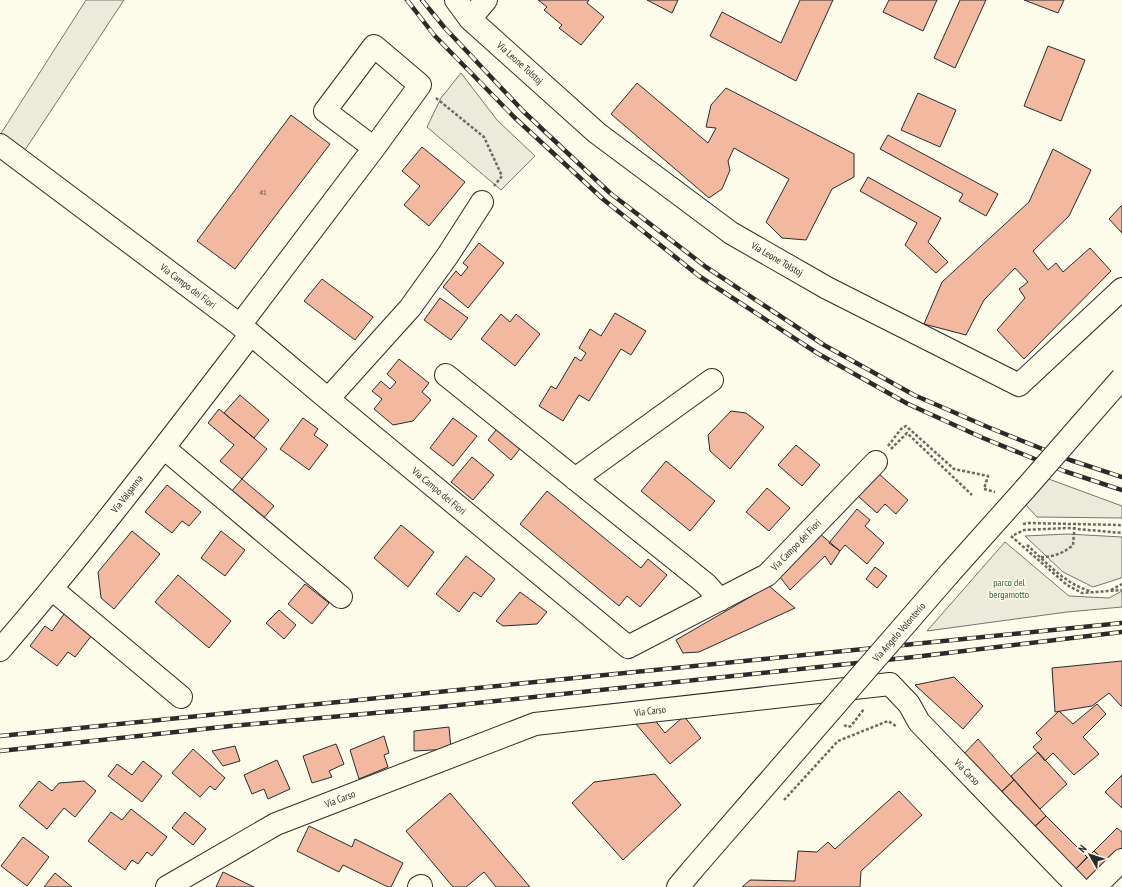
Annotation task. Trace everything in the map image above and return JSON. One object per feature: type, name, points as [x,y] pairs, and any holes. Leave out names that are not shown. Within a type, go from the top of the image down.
[{"type":"street","name":"Via Leone Tolstoj","points":[[456,0],[470,19],[597,133],[731,233],[827,288],[1019,385],[1122,289]]},
{"type":"street","points":[[470,19],[486,0]]},
{"type":"street","points":[[374,148],[325,111],[374,46],[420,85]]},
{"type":"street","name":"Via Valganna","points":[[0,650],[52,589],[164,448],[374,148],[420,85]]},
{"type":"street","name":"Via Campo dei Fiori","points":[[0,145],[246,330],[628,647],[766,575],[876,462]]},
{"type":"street","points":[[328,399],[410,308],[448,255],[482,202]]},
{"type":"street","points":[[446,375],[706,584],[720,600]]},
{"type":"street","name":"Via Angelo Volonterio","points":[[678,887],[949,574],[1122,378]]},
{"type":"street","points":[[574,479],[712,380]]},
{"type":"street","points":[[164,448],[341,597]]},
{"type":"street","points":[[52,589],[180,697]]},
{"type":"street","name":"Via Carso","points":[[167,887],[276,824],[535,724],[890,684],[909,704],[919,722],[1078,887]]},
{"type":"street","points":[[1095,887],[1122,860]]},
{"type":"path","points":[[420,85],[484,137],[502,176],[482,202]]},
{"type":"path","points":[[876,462],[901,429],[906,426],[954,469],[988,476],[984,489],[1019,496]]},
{"type":"path","points":[[876,462],[907,433],[972,495]]},
{"type":"path","points":[[1022,525],[1028,523],[1075,523],[1119,524],[1122,526]]},
{"type":"path","points":[[1040,557],[1047,557],[1066,552],[1073,545],[1075,523]]},
{"type":"path","points":[[1122,533],[1068,528],[1024,530],[1011,536],[1066,585],[1082,593],[1110,590],[1122,584]]},
{"type":"path","points":[[1027,545],[1065,579],[1080,588],[1093,592],[1122,590]]},
{"type":"path","points":[[781,803],[838,741],[888,721],[900,728],[919,722]]},
{"type":"green space","points":[[86,0],[124,0],[23,153],[0,135]]},
{"type":"green space","points":[[461,73],[497,120],[535,156],[501,190],[427,127],[441,98]]},
{"type":"green space","points":[[1046,478],[1122,506],[1122,518],[1037,517],[1026,505]]},
{"type":"green space","points":[[1067,534],[1122,537],[1121,578],[1093,587],[1063,572],[1025,536]]},
{"type":"green space","name":"parco del bergamotto","points":[[1005,542],[1069,596],[1109,598],[1122,591],[1122,607],[1067,612],[927,631]]},
{"type":"building","points":[[538,0],[589,0],[587,3],[604,17],[581,45],[559,28],[562,25],[544,10],[547,7]]},
{"type":"building","points":[[647,0],[678,0],[672,13]]},
{"type":"building","points":[[800,0],[833,0],[796,81],[710,36],[722,12],[781,43]]},
{"type":"building","points":[[889,0],[937,0],[923,31],[883,12]]},
{"type":"building","points":[[960,0],[986,0],[955,68],[934,58]]},
{"type":"building","points":[[1024,0],[1064,0],[1058,13]]},
{"type":"building","points":[[1048,46],[1085,60],[1061,121],[1024,106]]},
{"type":"building","points":[[637,83],[708,143],[716,128],[706,127],[711,105],[726,88],[854,154],[854,177],[832,189],[806,240],[782,238],[766,222],[789,179],[734,148],[728,161],[730,170],[722,189],[709,198],[611,114]]},
{"type":"building","points":[[918,93],[956,110],[940,147],[901,130]]},
{"type":"building","points":[[291,115],[330,144],[235,269],[197,241]]},
{"type":"building","points":[[888,135],[998,194],[986,216],[959,201],[963,194],[880,149]]},
{"type":"building","points":[[422,147],[465,182],[429,226],[404,205],[420,186],[402,171]]},
{"type":"building","points":[[1053,149],[1091,170],[1069,216],[1033,251],[1048,270],[1056,263],[1063,272],[1090,248],[1111,271],[1024,359],[997,330],[1025,298],[1019,289],[1028,282],[1015,268],[984,300],[966,335],[924,324],[942,282],[1029,202]]},
{"type":"building","points":[[868,177],[941,218],[928,242],[948,262],[936,273],[905,245],[917,223],[860,191]]},
{"type":"building","points":[[1122,205],[1122,233],[1109,219]]},
{"type":"building","points":[[479,243],[504,263],[468,308],[443,287],[456,271],[461,276],[468,267],[463,263]]},
{"type":"building","points":[[322,279],[373,317],[355,340],[304,301]]},
{"type":"building","points":[[440,298],[468,318],[451,340],[424,320]]},
{"type":"building","points":[[615,313],[646,331],[631,355],[621,349],[589,401],[579,395],[563,421],[539,406],[551,386],[556,389],[575,357],[581,361],[586,353],[579,348],[590,329],[601,336]]},
{"type":"building","points":[[501,314],[510,322],[516,314],[540,334],[515,366],[481,339]]},
{"type":"building","points":[[399,359],[429,383],[422,392],[431,400],[413,421],[393,425],[374,409],[382,399],[372,391],[381,381],[390,389],[396,382],[387,374]]},
{"type":"building","points":[[240,395],[269,420],[254,438],[224,413]]},
{"type":"building","points":[[219,409],[267,449],[242,479],[220,461],[234,445],[208,423]]},
{"type":"building","points":[[731,411],[746,413],[764,427],[730,469],[710,451],[708,435]]},
{"type":"building","points":[[303,418],[318,429],[314,435],[328,445],[309,470],[280,449]]},
{"type":"building","points":[[453,418],[477,436],[453,466],[430,448]]},
{"type":"building","points":[[500,425],[523,445],[511,460],[488,440]]},
{"type":"building","points":[[796,445],[820,465],[802,486],[778,465]]},
{"type":"building","points":[[472,457],[494,475],[473,500],[451,482]]},
{"type":"building","points":[[666,461],[715,501],[690,531],[641,491]]},
{"type":"building","points":[[878,473],[908,500],[896,514],[885,504],[877,513],[858,496]]},
{"type":"building","points":[[242,479],[274,506],[262,520],[230,493]]},
{"type":"building","points":[[167,485],[201,512],[189,526],[182,521],[172,533],[145,512]]},
{"type":"building","points":[[767,488],[790,508],[769,531],[746,512]]},
{"type":"building","points":[[547,491],[641,568],[648,559],[667,575],[640,607],[627,596],[619,606],[520,524]]},
{"type":"building","points":[[857,509],[870,520],[865,526],[884,543],[867,564],[845,545],[840,551],[829,543]]},
{"type":"building","points":[[401,525],[434,552],[408,587],[374,558]]},
{"type":"building","points":[[132,531],[160,554],[114,609],[101,598],[98,572]]},
{"type":"building","points":[[221,531],[245,550],[225,576],[201,558]]},
{"type":"building","points":[[819,533],[840,551],[831,565],[825,556],[790,590],[780,577]]},
{"type":"building","points":[[466,556],[495,579],[481,597],[474,592],[459,612],[436,594]]},
{"type":"building","points":[[875,567],[887,576],[877,588],[866,579]]},
{"type":"building","points":[[178,575],[231,621],[209,648],[155,602]]},
{"type":"building","points":[[305,584],[329,603],[312,624],[288,604]]},
{"type":"building","points":[[769,586],[795,608],[699,652],[683,653],[676,640]]},
{"type":"building","points":[[520,592],[547,612],[537,624],[503,626],[496,621]]},
{"type":"building","points":[[279,610],[296,625],[284,639],[266,623]]},
{"type":"building","points":[[64,614],[92,635],[75,657],[68,652],[57,666],[30,646],[45,626],[52,631]]},
{"type":"building","points":[[1122,661],[1122,707],[1109,693],[1092,706],[1055,712],[1052,668]]},
{"type":"building","points":[[954,677],[983,706],[963,729],[915,685]]},
{"type":"building","points":[[1097,704],[1106,714],[1083,737],[1099,754],[1074,775],[1053,753],[1045,761],[1033,747],[1042,739],[1036,733],[1059,711],[1073,724]]},
{"type":"building","points":[[650,714],[665,733],[684,716],[701,738],[670,764],[630,717]]},
{"type":"building","points":[[449,727],[451,749],[414,751],[414,731]]},
{"type":"building","points":[[384,736],[389,753],[384,755],[388,767],[359,779],[350,750]]},
{"type":"building","points":[[978,739],[1014,780],[997,796],[961,757]]},
{"type":"building","points":[[336,744],[344,764],[329,771],[332,777],[312,783],[303,756]]},
{"type":"building","points":[[235,746],[240,761],[223,766],[212,751]]},
{"type":"building","points":[[193,749],[225,778],[215,790],[210,786],[200,797],[172,773]]},
{"type":"building","points":[[1038,752],[1067,784],[1040,809],[1011,776]]},
{"type":"building","points":[[277,760],[290,789],[268,799],[264,789],[252,794],[244,775]]},
{"type":"building","points":[[143,761],[162,776],[142,802],[108,776],[117,764],[132,775]]},
{"type":"building","points":[[655,774],[681,805],[623,860],[572,803],[594,782]]},
{"type":"building","points":[[1122,775],[1122,808],[1105,792]]},
{"type":"building","points":[[1014,780],[1046,816],[1031,830],[997,796]]},
{"type":"building","points":[[39,781],[52,791],[59,783],[84,781],[96,791],[75,817],[64,808],[47,829],[19,806]]},
{"type":"building","points":[[899,791],[922,815],[861,871],[860,887],[742,887],[750,880],[795,881],[798,851],[817,852],[828,842],[835,849]]},
{"type":"building","points":[[450,793],[530,887],[496,887],[484,872],[466,887],[453,887],[406,831]]},
{"type":"building","points":[[131,809],[167,837],[152,856],[147,852],[138,864],[132,860],[125,870],[88,841],[111,812],[122,820]]},
{"type":"building","points":[[185,812],[206,829],[193,845],[172,828]]},
{"type":"building","points":[[1046,816],[1087,857],[1074,871],[1031,830]]},
{"type":"building","points":[[309,826],[352,847],[355,839],[403,863],[391,887],[388,887],[343,865],[339,872],[297,851]]},
{"type":"building","points":[[1117,828],[1122,832],[1122,856],[1111,867],[1094,851]]},
{"type":"building","points":[[23,837],[49,857],[27,886],[1,866]]},
{"type":"building","points":[[1094,851],[1111,867],[1088,886],[1074,871]]},
{"type":"building","points":[[223,872],[254,887],[216,887]]},
{"type":"building","points":[[55,873],[72,887],[44,887]]},
{"type":"railway","points":[[407,0],[434,35],[515,118],[604,200],[699,276],[817,353],[908,404],[983,438],[1064,471],[1122,490]]},
{"type":"railway","points":[[422,0],[444,27],[523,111],[610,193],[706,267],[824,345],[914,395],[990,428],[1070,460],[1122,477]]},
{"type":"railway","points":[[0,736],[1122,623]]},
{"type":"railway","points":[[0,751],[231,726],[430,708],[914,657],[1122,632]]}]
